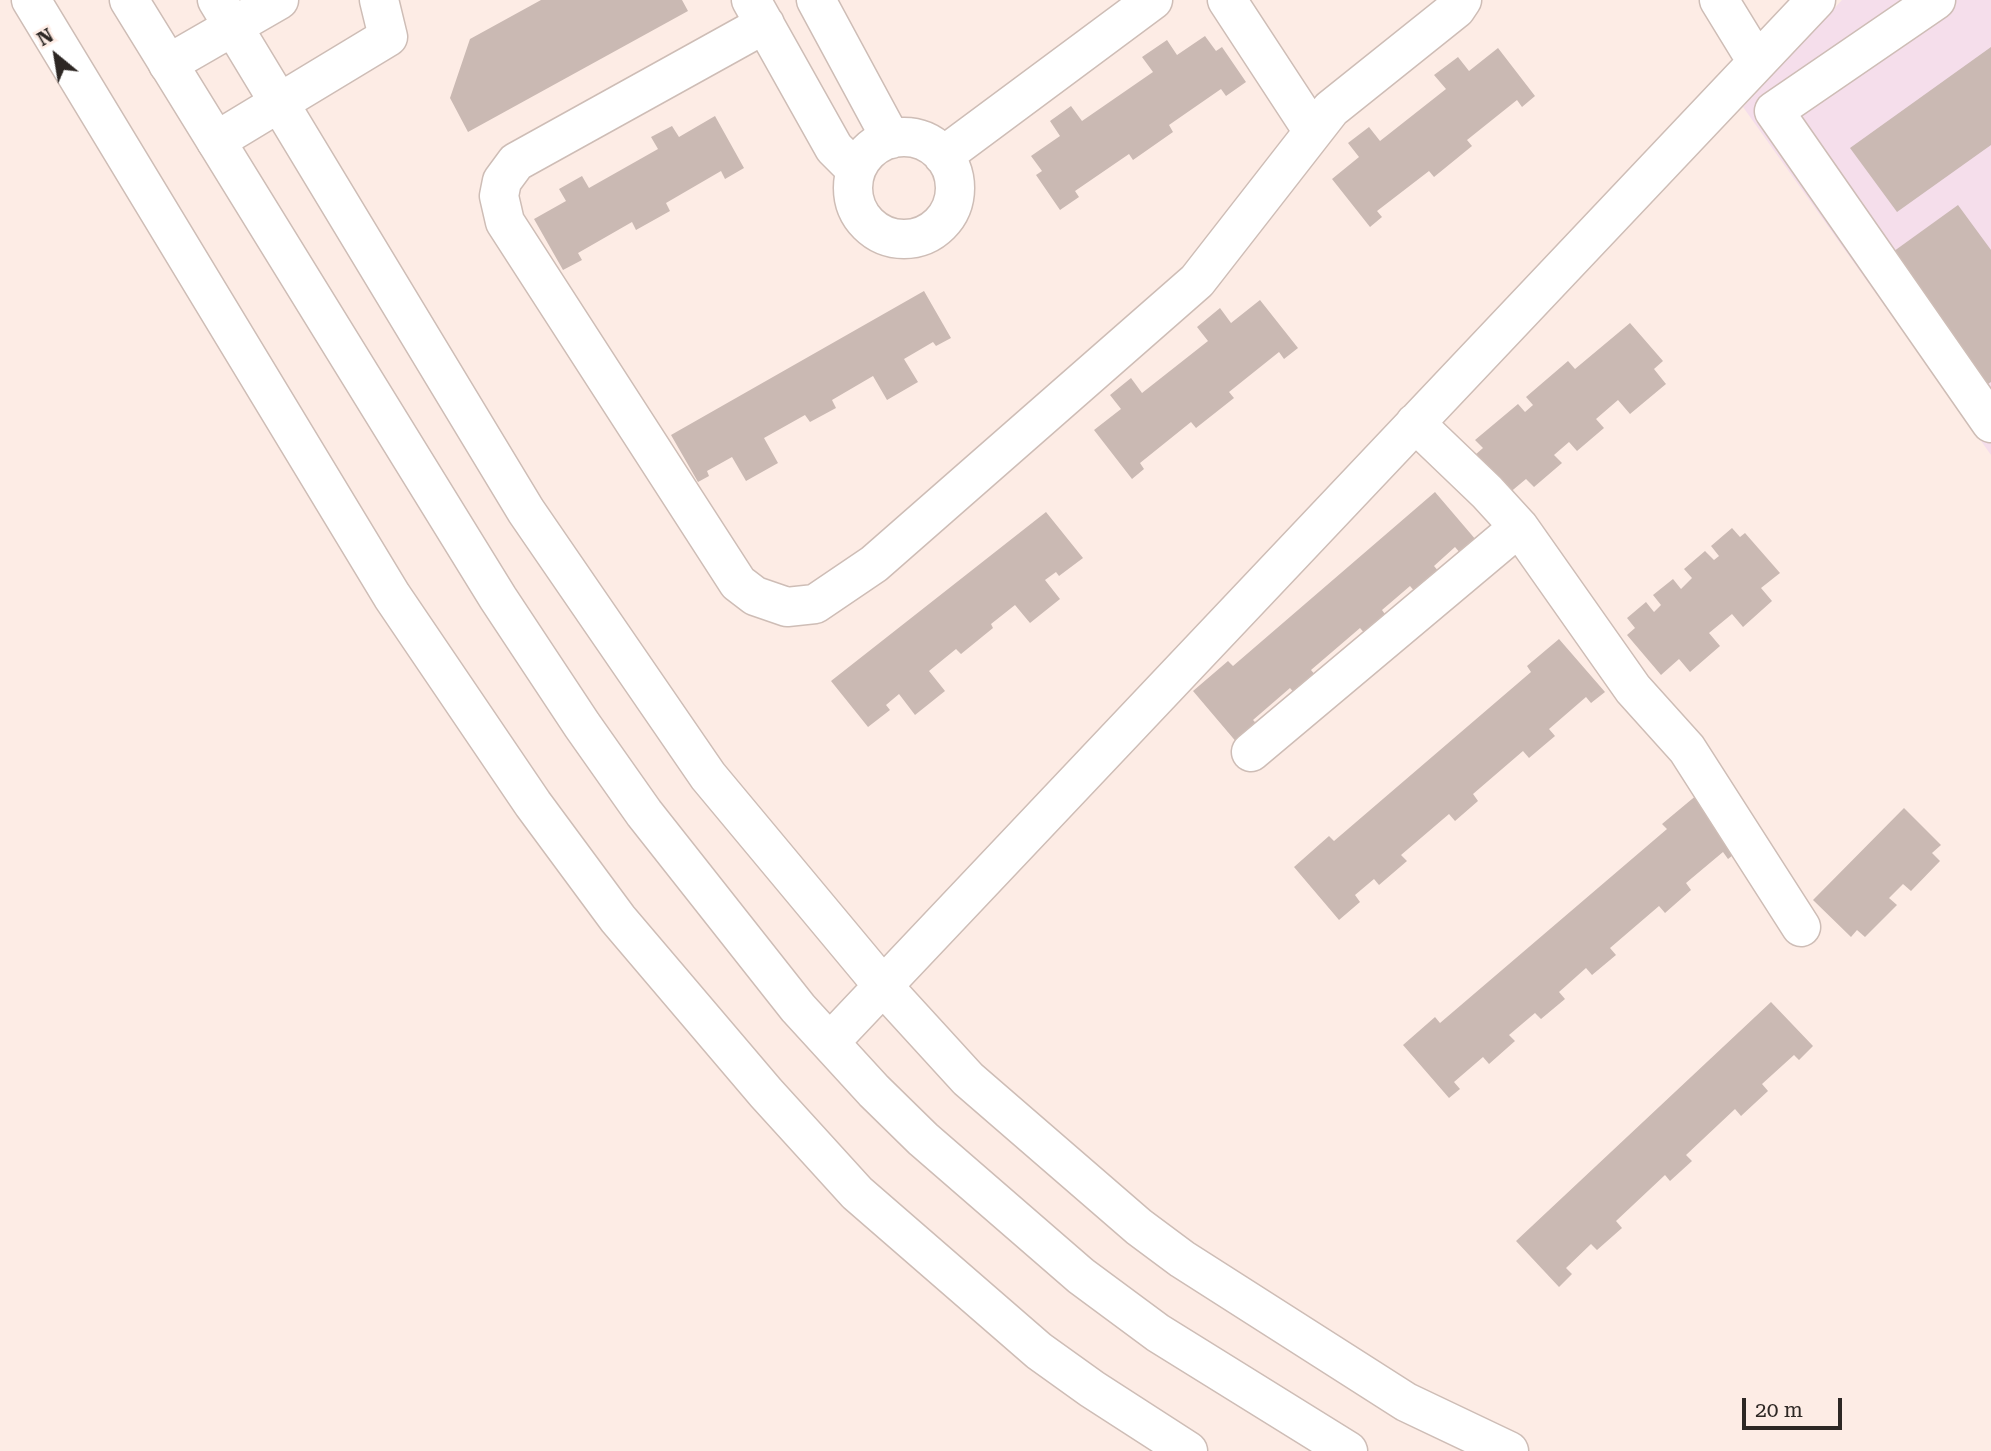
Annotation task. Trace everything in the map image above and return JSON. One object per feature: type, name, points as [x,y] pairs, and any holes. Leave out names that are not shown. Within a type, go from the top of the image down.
[{"type":"street","points":[[32,0],[392,596],[533,804],[618,919],[766,1093],[857,1193],[1039,1351],[1091,1389],[1188,1451]]},
{"type":"street","points":[[108,0],[484,607],[630,824],[737,960],[861,1103],[990,1223],[1070,1290],[1148,1347],[1314,1451]]},
{"type":"street","points":[[129,0],[498,598],[644,813],[718,909],[830,1042],[923,1139],[1081,1276],[1179,1347],[1348,1451]]},
{"type":"street","points":[[168,64],[225,13],[279,0]]},
{"type":"street","points":[[216,141],[388,37],[379,0]]},
{"type":"street","points":[[816,0],[891,139]]},
{"type":"street","points":[[943,156],[1153,0]]},
{"type":"street","points":[[1227,0],[1312,130]]},
{"type":"street","points":[[856,170],[834,148],[758,12],[516,162],[502,181],[499,196],[505,222],[738,583],[755,596],[787,607],[815,604],[874,564],[1197,281],[1331,109],[1456,9],[1462,0]]},
{"type":"street","points":[[1719,0],[1757,62]]},
{"type":"street","points":[[830,1042],[1816,0]]},
{"type":"street","points":[[1936,0],[1774,111],[1991,423]]},
{"type":"street","points":[[225,13],[526,511],[656,702],[741,818],[883,986],[968,1079],[1139,1227],[1182,1259],[1406,1402],[1509,1451]]},
{"type":"street","points":[[891,139],[920,140],[943,156],[955,184],[953,201],[936,229],[921,236],[904,239],[888,237],[873,229],[861,217],[854,202],[856,170],[870,151],[891,139]]},
{"type":"street","points":[[1415,424],[1487,492],[1519,527],[1633,689],[1687,749],[1801,927]]},
{"type":"street","points":[[1251,752],[1519,527]]},
{"type":"shaded area","points":[[1842,0],[1991,0],[1991,455],[1743,107]]},
{"type":"building","points":[[541,0],[682,0],[688,11],[468,132],[450,98],[470,39]]},
{"type":"building","points":[[1205,36],[1216,51],[1222,47],[1246,82],[1226,96],[1221,89],[1169,125],[1173,132],[1133,160],[1129,154],[1075,191],[1079,197],[1060,210],[1036,175],[1042,171],[1031,156],[1060,136],[1050,121],[1071,106],[1082,121],[1153,72],[1142,57],[1167,40],[1177,55]]},
{"type":"building","points":[[1991,47],[1991,145],[1897,212],[1850,148]]},
{"type":"building","points":[[1498,48],[1535,96],[1522,107],[1517,100],[1467,140],[1472,146],[1434,177],[1429,171],[1377,211],[1382,217],[1370,227],[1332,179],[1359,157],[1348,143],[1369,127],[1380,141],[1446,89],[1434,75],[1458,57],[1469,71]]},
{"type":"building","points":[[715,116],[744,168],[725,179],[721,171],[666,203],[670,211],[636,230],[632,222],[578,253],[582,260],[563,270],[534,219],[566,201],[559,189],[582,176],[589,188],[658,149],[651,137],[672,126],[679,137]]},
{"type":"building","points":[[1958,205],[1991,250],[1991,382],[1985,386],[1890,254]]},
{"type":"building","points":[[924,291],[951,338],[936,346],[933,342],[904,359],[918,382],[887,400],[873,376],[832,400],[836,408],[810,422],[805,415],[764,438],[778,463],[746,481],[732,457],[707,471],[709,476],[698,482],[671,435]]},
{"type":"building","points":[[1260,300],[1298,348],[1284,359],[1279,352],[1229,392],[1234,398],[1196,428],[1191,422],[1140,463],[1144,469],[1132,479],[1094,430],[1121,409],[1110,395],[1131,378],[1142,393],[1208,341],[1197,327],[1220,308],[1231,323]]},
{"type":"building","points":[[1630,323],[1663,361],[1654,369],[1666,384],[1630,414],[1618,400],[1596,419],[1604,428],[1577,451],[1569,442],[1554,455],[1562,463],[1534,487],[1526,479],[1508,494],[1475,455],[1483,448],[1475,440],[1518,404],[1525,412],[1533,405],[1526,397],[1568,361],[1575,369]]},
{"type":"building","points":[[1435,492],[1476,540],[1461,554],[1455,547],[1434,566],[1440,573],[1416,593],[1410,586],[1382,610],[1387,617],[1366,635],[1360,628],[1311,670],[1317,677],[1296,695],[1290,688],[1253,720],[1259,726],[1238,744],[1193,691],[1228,661],[1233,666]]},
{"type":"building","points":[[1046,512],[1083,558],[1059,576],[1056,572],[1045,580],[1060,599],[1030,623],[1015,605],[991,624],[993,628],[961,654],[956,649],[929,671],[945,691],[915,715],[899,694],[886,705],[890,710],[868,727],[831,681]]},
{"type":"building","points":[[1732,528],[1740,537],[1745,533],[1780,573],[1761,588],[1772,601],[1743,627],[1732,614],[1709,633],[1720,646],[1690,672],[1679,659],[1661,675],[1627,635],[1635,628],[1627,618],[1646,602],[1654,612],[1661,605],[1653,595],[1673,579],[1681,589],[1692,578],[1684,569],[1705,551],[1714,560],[1719,556],[1711,546]]},
{"type":"building","points":[[1559,639],[1605,692],[1591,703],[1586,697],[1549,729],[1555,736],[1529,758],[1523,751],[1473,794],[1478,801],[1455,821],[1449,814],[1401,855],[1407,861],[1379,885],[1374,879],[1355,895],[1360,902],[1339,920],[1294,867],[1329,836],[1334,841],[1531,672],[1527,666]]},
{"type":"building","points":[[1698,794],[1743,847],[1728,859],[1723,852],[1686,883],[1691,890],[1665,913],[1659,906],[1610,948],[1616,955],[1592,975],[1586,968],[1559,992],[1565,999],[1541,1019],[1535,1013],[1509,1035],[1515,1041],[1489,1064],[1483,1057],[1454,1082],[1460,1089],[1449,1098],[1403,1045],[1435,1017],[1440,1023],[1667,829],[1662,824]]},
{"type":"building","points":[[1904,808],[1941,845],[1932,853],[1940,861],[1911,891],[1903,884],[1889,898],[1897,905],[1865,937],[1857,930],[1851,937],[1813,900]]},
{"type":"building","points":[[1771,1002],[1813,1046],[1799,1060],[1794,1055],[1762,1084],[1768,1091],[1741,1116],[1735,1109],[1686,1155],[1692,1161],[1670,1181],[1665,1175],[1616,1221],[1622,1228],[1597,1250],[1591,1244],[1566,1268],[1572,1274],[1559,1287],[1516,1241]]}]
